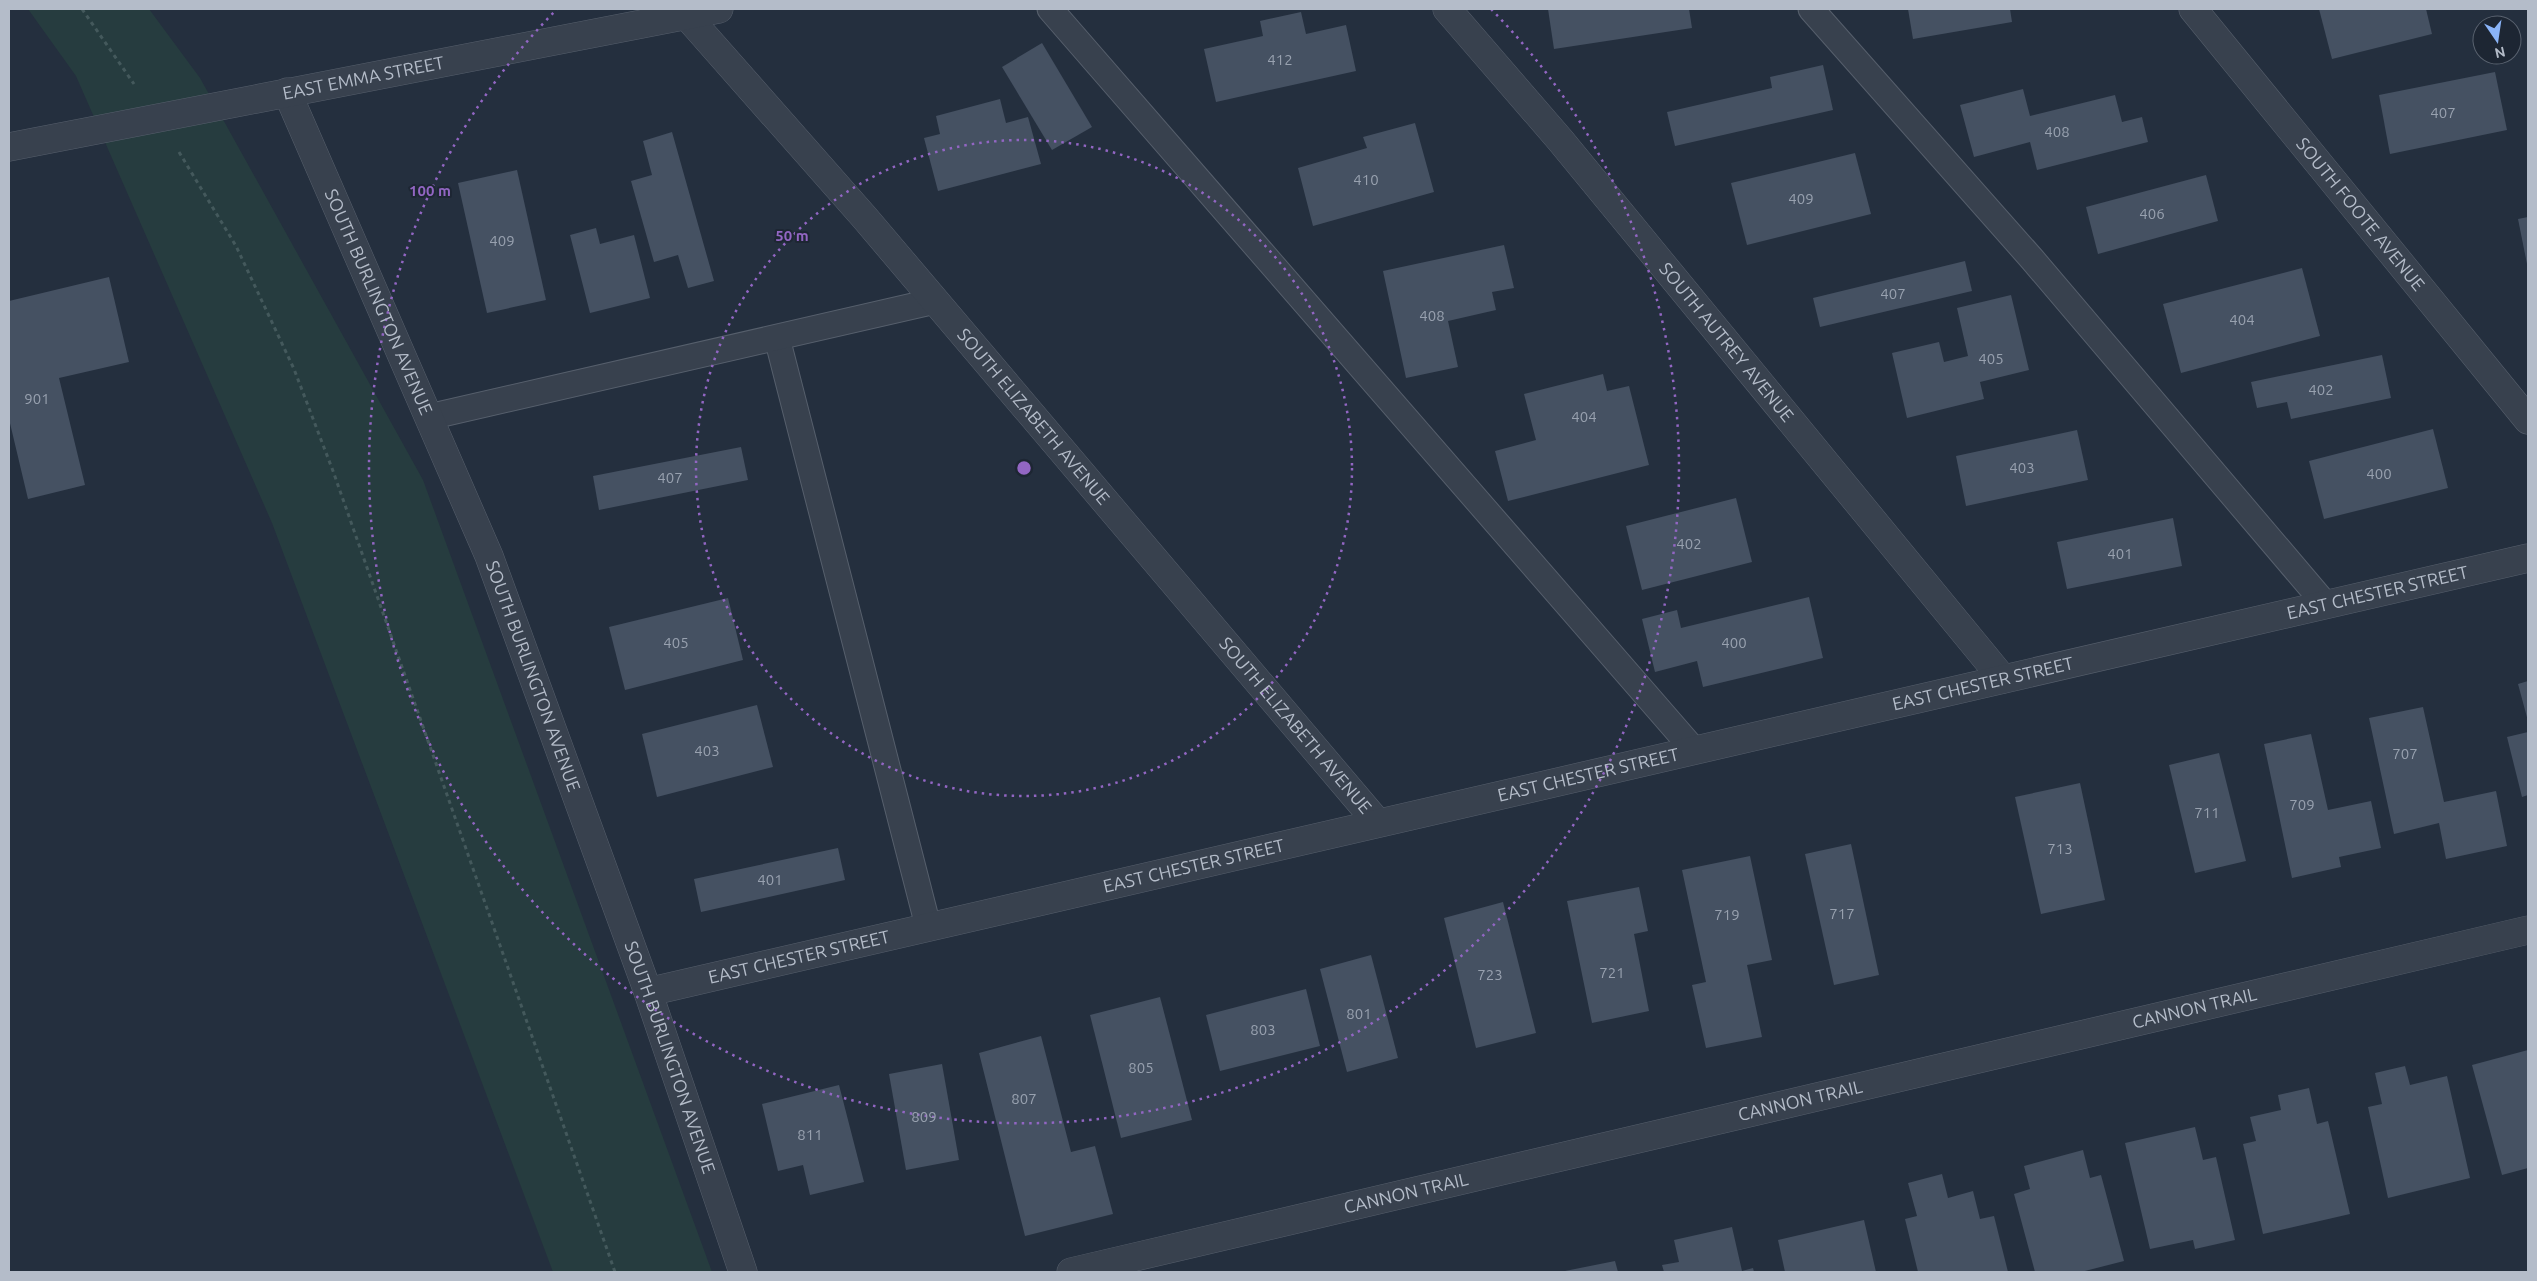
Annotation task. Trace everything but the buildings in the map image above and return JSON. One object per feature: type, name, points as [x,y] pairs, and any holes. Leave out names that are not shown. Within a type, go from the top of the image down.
[{"type":"street","name":"EAST EMMA STREET","points":[[9,148],[287,92],[719,9]]},
{"type":"street","name":"SOUTH AUTREY AVENUE","points":[[1447,9],[1562,141],[2003,680]]},
{"type":"street","name":"SOUTH FOOTE AVENUE","points":[[2193,9],[2528,420]]},
{"type":"street","name":"SOUTH ELIZABETH AVENUE","points":[[686,15],[935,301],[1377,822]]},
{"type":"street","name":"SOUTH BURLINGTON AVENUE","points":[[287,92],[489,556],[648,992],[744,1272]]},
{"type":"street","name":"EAST CHESTER STREET","points":[[648,992],[1377,822],[2003,680],[2528,558]]},
{"type":"street","name":"CANNON TRAIL","points":[[1071,1272],[2528,930]]},
{"type":"lane","points":[[1050,9],[1694,750]]},
{"type":"lane","points":[[1811,9],[2032,259],[2326,605]]},
{"type":"lane","points":[[429,417],[935,301]]},
{"type":"lane","points":[[777,338],[928,926]]},
{"type":"path","points":[[82,9],[110,52],[158,118],[236,246],[294,369],[333,471],[616,1272]]},
{"type":"green space","points":[[28,9],[149,9],[200,78],[423,480],[712,1272],[553,1272],[272,523],[76,76]]}]
